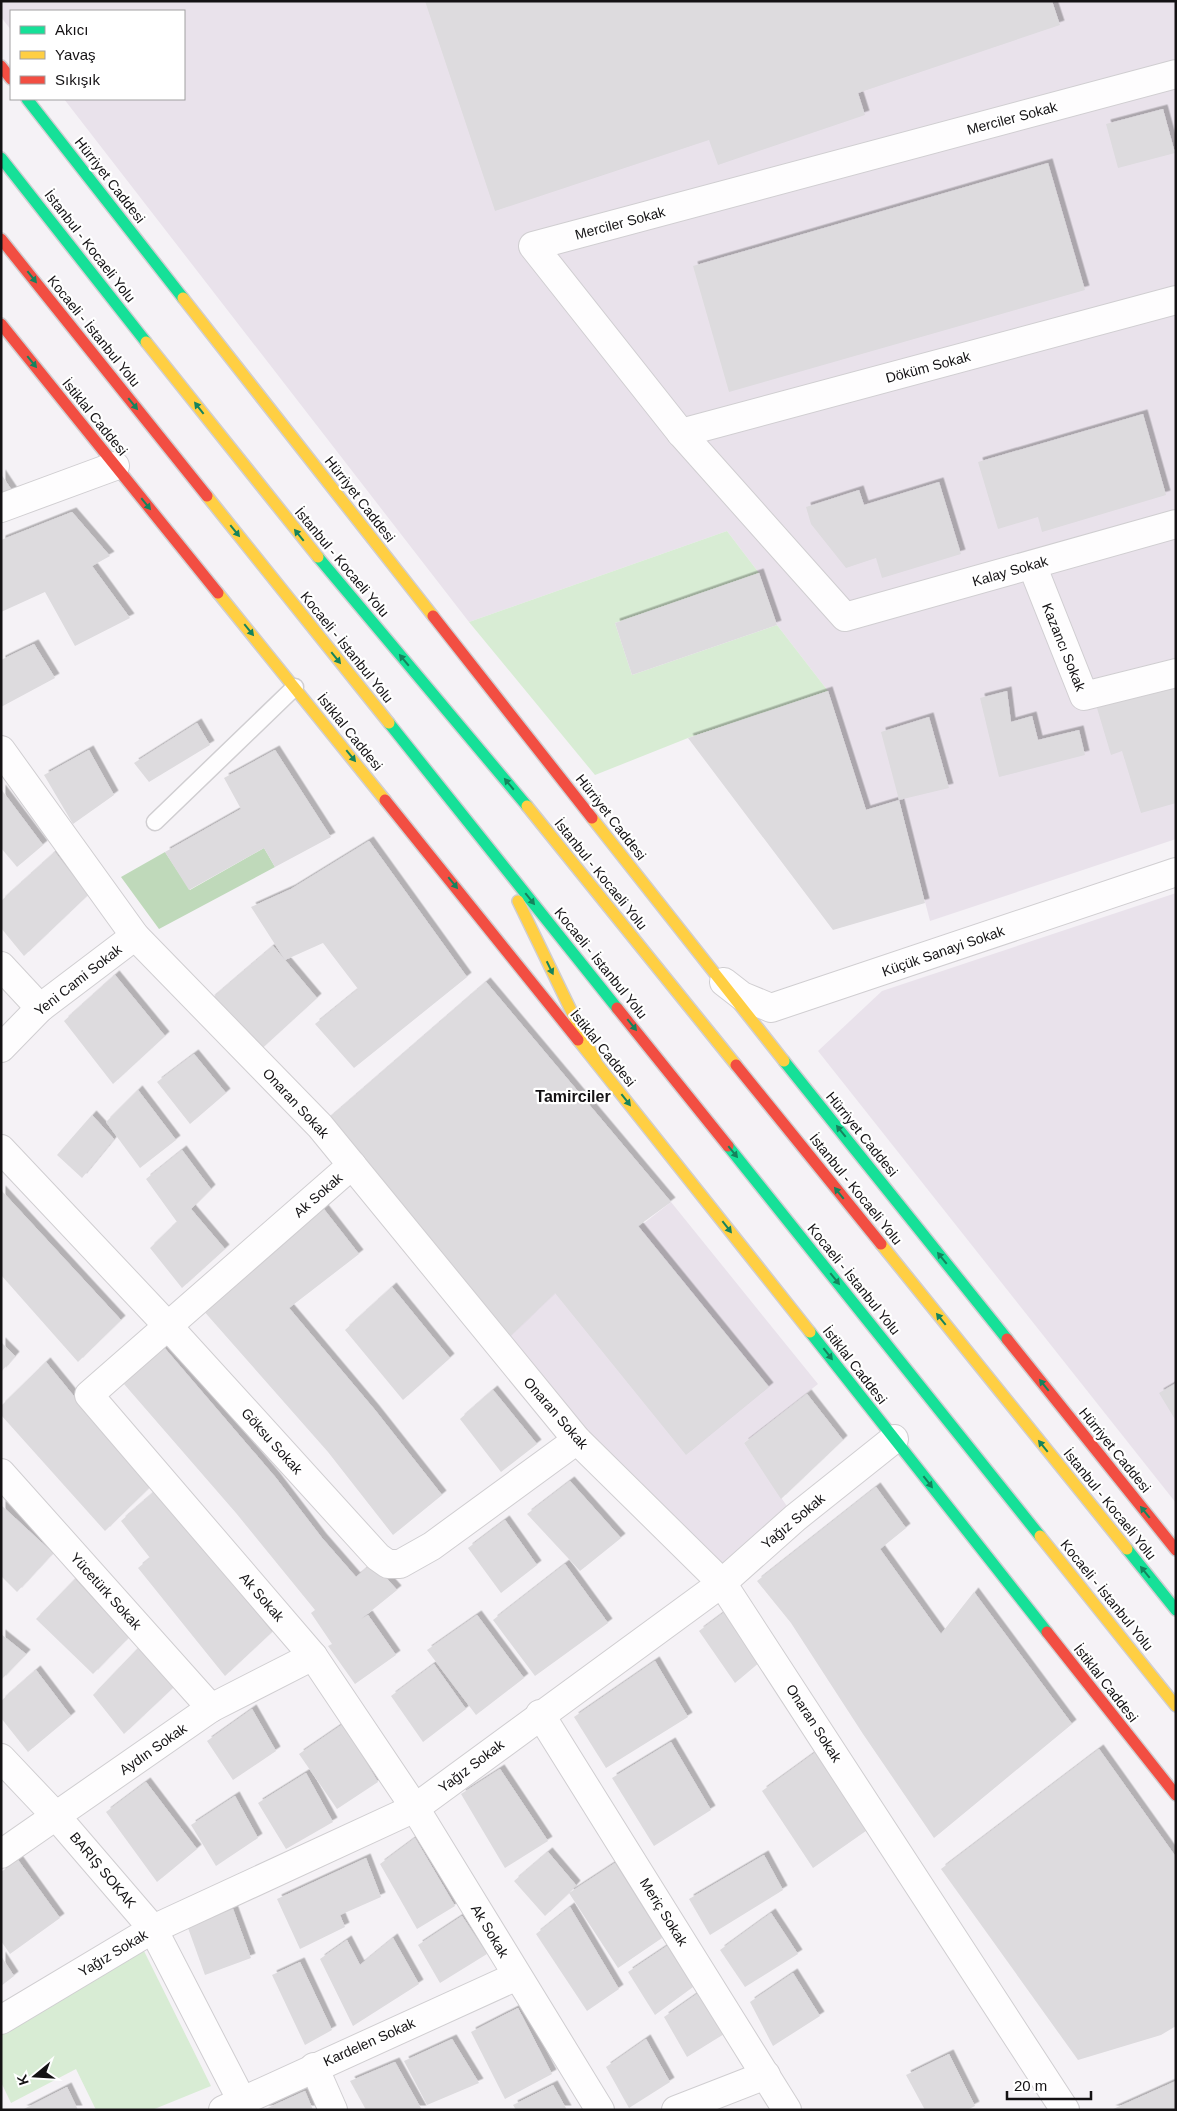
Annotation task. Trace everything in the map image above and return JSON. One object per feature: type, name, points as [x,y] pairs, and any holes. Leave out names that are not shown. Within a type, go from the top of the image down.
[{"type":"main road","points":[[1,66],[10,78]]},
{"type":"main road","name":"Hürriyet Caddesi","points":[[28,100],[716,976],[1176,1550]]},
{"type":"main road","name":"İstanbul - Kocaeli Yolu","points":[[1,158],[298,534],[540,821],[1176,1610]]},
{"type":"main road","name":"Kocaeli - İstanbul Yolu","points":[[1,239],[1176,1706]]},
{"type":"main road","name":"İstiklal Caddesi","points":[[1,324],[596,1062],[1176,1795]]},
{"type":"main road","points":[[499,861],[596,1062]]},
{"type":"street","name":"Merciler Sokak","points":[[844,617],[681,434],[533,246],[1176,74]]},
{"type":"street","name":"Döküm Sokak","points":[[681,434],[1176,300]]},
{"type":"street","points":[[1,508],[115,466]]},
{"type":"street","name":"Kalay Sokak","points":[[844,617],[1176,524]]},
{"type":"street","name":"Kazancı Sokak","points":[[1032,565],[1084,696],[1176,673]]},
{"type":"street","name":"Onaran Sokak","points":[[1,750],[135,936],[320,1126],[577,1440],[722,1583],[1065,2110]]},
{"type":"street","name":"Küçük Sanayi Sokak","points":[[771,1008],[1176,872]]},
{"type":"street","name":"Yeni Cami Sokak","points":[[1,1048],[40,1008],[135,936]]},
{"type":"street","points":[[1,966],[40,1008]]},
{"type":"street","points":[[716,976],[742,996],[771,1008],[776,1038],[788,1066]]},
{"type":"street","name":"Göksu Sokak","points":[[1,1149],[167,1325],[378,1557],[388,1564],[400,1564],[432,1546],[577,1440]]},
{"type":"street","name":"Ak Sokak","points":[[352,1165],[89,1395],[313,1656],[415,1808],[600,2110]]},
{"type":"street","name":"Yağız Sokak","points":[[1,2020],[153,1929],[415,1808],[540,1714],[722,1583],[795,1518],[894,1438]]},
{"type":"street","name":"Yücetürk Sokak","points":[[1,1474],[211,1708]]},
{"type":"street","name":"Aydın Sokak","points":[[1,1854],[211,1708],[313,1656]]},
{"type":"street","name":"Meriç Sokak","points":[[540,1714],[787,2110]]},
{"type":"street","name":"BARIŞ SOKAK","points":[[1,1758],[56,1816],[153,1929],[232,2105]]},
{"type":"street","name":"Kardelen Sokak","points":[[232,2105],[517,1976]]},
{"type":"street","points":[[314,2067],[333,2110]]},
{"type":"street","points":[[676,2110],[766,2075]]},
{"type":"lane","points":[[155,822],[295,687]]},
{"type":"shaded area","points":[[1,1],[1176,1],[1176,839],[930,921],[899,801],[866,810],[828,691],[777,625],[759,573],[727,531],[469,622],[65,100],[185,100],[185,10],[10,10],[10,29],[1,17]]},
{"type":"shaded area","points":[[1176,893],[1176,1503],[818,1051],[882,991]]},
{"type":"shaded area","points":[[671,1202],[818,1384],[744,1443],[795,1518],[722,1583],[499,1347],[555,1293]]},
{"type":"green space","points":[[727,531],[759,573],[615,623],[632,675],[777,625],[828,691],[688,738],[595,775],[469,622]]},
{"type":"green space","points":[[264,848],[275,867],[159,929],[121,877],[165,852],[190,890]]},
{"type":"green space","points":[[144,1951],[211,2086],[152,2110],[96,2110],[76,2069],[11,2103],[1,2082],[1,2035]]},
{"type":"building","points":[[425,1],[1052,1],[1060,25],[858,93],[865,115],[718,165],[709,140],[495,211]]},
{"type":"building","points":[[1163,109],[1175,153],[1118,168],[1106,124]]},
{"type":"building","points":[[1048,163],[1085,290],[729,392],[693,266]]},
{"type":"building","points":[[1143,414],[1166,495],[1042,532],[1038,517],[998,529],[978,462]]},
{"type":"building","points":[[1,474],[13,492],[1,496]]},
{"type":"building","points":[[939,482],[961,554],[882,578],[876,558],[846,568],[811,524],[806,507],[859,490],[864,505]]},
{"type":"building","points":[[72,512],[110,556],[92,566],[130,618],[75,646],[45,592],[1,612],[1,540]]},
{"type":"building","points":[[759,573],[777,625],[632,675],[615,623]]},
{"type":"building","points":[[34,644],[55,678],[1,707],[1,660]]},
{"type":"building","points":[[1176,683],[1176,803],[1141,813],[1122,751],[1111,755],[1097,708]]},
{"type":"building","points":[[828,691],[866,810],[899,800],[925,903],[833,930],[688,738]]},
{"type":"building","points":[[1007,691],[1011,722],[1032,716],[1038,740],[1079,730],[1085,755],[999,777],[980,698]]},
{"type":"building","points":[[929,717],[949,788],[899,800],[881,732]]},
{"type":"building","points":[[197,723],[210,745],[149,782],[134,763]]},
{"type":"building","points":[[89,750],[114,795],[73,824],[44,775]]},
{"type":"building","points":[[275,750],[331,837],[275,867],[264,848],[189,890],[165,852],[241,809],[224,778]]},
{"type":"building","points":[[1,789],[43,845],[17,867],[1,848]]},
{"type":"building","points":[[369,841],[467,977],[354,1068],[315,1024],[358,989],[323,943],[285,960],[251,907],[291,889]]},
{"type":"building","points":[[55,852],[88,895],[24,956],[1,928],[1,901]]},
{"type":"building","points":[[273,946],[317,998],[258,1052],[210,1000]]},
{"type":"building","points":[[115,975],[165,1036],[113,1084],[64,1021]]},
{"type":"building","points":[[486,982],[671,1202],[638,1226],[769,1387],[686,1455],[555,1293],[499,1347],[320,1126]]},
{"type":"building","points":[[194,1054],[226,1093],[190,1124],[157,1082]]},
{"type":"building","points":[[138,1090],[176,1140],[140,1168],[106,1122]]},
{"type":"building","points":[[92,1115],[114,1139],[82,1178],[57,1155]]},
{"type":"building","points":[[182,1150],[211,1189],[191,1209],[225,1249],[182,1288],[150,1248],[177,1222],[146,1179]]},
{"type":"building","points":[[1,1190],[121,1320],[78,1362],[1,1275]]},
{"type":"building","points":[[323,1208],[359,1254],[289,1308],[375,1410],[442,1495],[393,1535],[328,1452],[202,1309]]},
{"type":"building","points":[[392,1287],[450,1358],[403,1400],[345,1330]]},
{"type":"building","points":[[1,1342],[15,1356],[1,1372]]},
{"type":"building","points":[[162,1345],[276,1478],[322,1538],[356,1577],[373,1563],[397,1590],[361,1619],[368,1615],[396,1655],[355,1684],[328,1646],[332,1644],[311,1613],[315,1610],[236,1513],[124,1384]]},
{"type":"building","points":[[46,1362],[149,1488],[105,1531],[1,1415],[1,1406]]},
{"type":"building","points":[[1176,1383],[1176,1421],[1159,1393]]},
{"type":"building","points":[[493,1390],[537,1444],[501,1472],[460,1419]]},
{"type":"building","points":[[807,1394],[843,1440],[781,1499],[744,1443]]},
{"type":"building","points":[[570,1481],[621,1538],[580,1571],[527,1514]]},
{"type":"building","points":[[876,1487],[906,1528],[880,1549],[941,1634],[974,1592],[1072,1724],[934,1838],[863,1734],[791,1623],[757,1581]]},
{"type":"building","points":[[154,1492],[213,1559],[272,1632],[225,1676],[138,1568],[150,1558],[121,1521]]},
{"type":"building","points":[[1,1505],[53,1553],[17,1592],[1,1576]]},
{"type":"building","points":[[505,1520],[537,1565],[501,1593],[468,1548]]},
{"type":"building","points":[[565,1564],[608,1623],[535,1676],[493,1620]]},
{"type":"building","points":[[75,1579],[129,1637],[93,1674],[36,1619]]},
{"type":"building","points":[[726,1611],[761,1661],[735,1683],[699,1631]]},
{"type":"building","points":[[477,1615],[524,1678],[476,1715],[427,1650]]},
{"type":"building","points":[[1,1634],[26,1654],[1,1680]]},
{"type":"building","points":[[141,1645],[177,1684],[124,1734],[93,1695]]},
{"type":"building","points":[[655,1661],[688,1717],[606,1768],[574,1717]]},
{"type":"building","points":[[434,1664],[466,1709],[423,1742],[391,1696]]},
{"type":"building","points":[[36,1670],[71,1716],[28,1752],[1,1718],[1,1701]]},
{"type":"building","points":[[252,1709],[276,1751],[233,1780],[207,1741]]},
{"type":"building","points":[[343,1724],[378,1782],[337,1809],[299,1754]]},
{"type":"building","points":[[671,1742],[711,1810],[654,1846],[612,1778]]},
{"type":"building","points":[[824,1746],[873,1826],[813,1868],[762,1791]]},
{"type":"building","points":[[1099,1749],[1176,1857],[1176,2026],[1161,2035],[1078,2060],[941,1869]]},
{"type":"building","points":[[500,1769],[548,1841],[505,1868],[461,1794]]},
{"type":"building","points":[[306,1773],[333,1822],[286,1849],[258,1803]]},
{"type":"building","points":[[146,1782],[197,1849],[157,1882],[106,1812]]},
{"type":"building","points":[[235,1796],[258,1838],[216,1866],[191,1825]]},
{"type":"building","points":[[415,1838],[455,1906],[417,1929],[380,1864]]},
{"type":"building","points":[[548,1852],[576,1885],[545,1916],[514,1881]]},
{"type":"building","points":[[764,1855],[783,1890],[710,1935],[689,1899]]},
{"type":"building","points":[[366,1858],[381,1897],[340,1915],[345,1927],[300,1949],[277,1899]]},
{"type":"building","points":[[18,1860],[60,1918],[10,1954],[1,1941],[1,1872]]},
{"type":"building","points":[[615,1863],[662,1938],[618,1968],[569,1893]]},
{"type":"building","points":[[570,1907],[619,1989],[587,2011],[536,1934]]},
{"type":"building","points":[[233,1909],[251,1958],[205,1975],[188,1928]]},
{"type":"building","points":[[771,1913],[798,1954],[745,1987],[720,1950]]},
{"type":"building","points":[[462,1916],[487,1954],[440,1983],[418,1945]]},
{"type":"building","points":[[393,1938],[419,1984],[353,2026],[320,1959],[347,1940],[360,1965]]},
{"type":"building","points":[[667,1946],[693,1987],[655,2015],[628,1972]]},
{"type":"building","points":[[1,1956],[14,1976],[1,1986]]},
{"type":"building","points":[[300,1962],[332,2030],[305,2045],[272,1975]]},
{"type":"building","points":[[793,1973],[820,2016],[773,2046],[750,2002]]},
{"type":"building","points":[[704,1989],[729,2031],[687,2057],[664,2017]]},
{"type":"building","points":[[518,2008],[552,2074],[505,2099],[471,2032]]},
{"type":"building","points":[[452,2039],[479,2083],[427,2105],[404,2061]]},
{"type":"building","points":[[646,2039],[670,2082],[629,2108],[606,2067]]},
{"type":"building","points":[[949,2054],[975,2106],[967,2110],[925,2110],[906,2075]]},
{"type":"building","points":[[395,2062],[422,2110],[366,2110],[350,2081]]},
{"type":"building","points":[[1176,2081],[1176,2110],[1111,2110]]},
{"type":"building","points":[[553,2085],[567,2110],[516,2110],[513,2105]]},
{"type":"building","points":[[67,2087],[78,2110],[22,2110]]},
{"type":"building","points":[[305,2091],[313,2110],[263,2110]]},
{"type":"traffic: fast","points":[[28,100],[183,298]]},
{"type":"traffic: fast","points":[[1,158],[146,342]]},
{"type":"traffic: fast","points":[[318,557],[527,806]]},
{"type":"traffic: fast","points":[[389,723],[617,1008]]},
{"type":"traffic: fast","points":[[784,1061],[1007,1339]]},
{"type":"traffic: fast","points":[[728,1146],[1040,1536]]},
{"type":"traffic: fast","points":[[810,1332],[1047,1632]]},
{"type":"traffic: fast","points":[[1127,1549],[1176,1610]]},
{"type":"traffic: slow","points":[[183,298],[433,616]]},
{"type":"traffic: slow","points":[[146,342],[318,557]]},
{"type":"traffic: slow","points":[[207,496],[389,723]]},
{"type":"traffic: slow","points":[[218,593],[385,800]]},
{"type":"traffic: slow","points":[[527,806],[736,1065]]},
{"type":"traffic: slow","points":[[592,818],[784,1061]]},
{"type":"traffic: slow","points":[[518,901],[596,1062]]},
{"type":"traffic: slow","points":[[578,1040],[810,1332]]},
{"type":"traffic: slow","points":[[881,1244],[1127,1549]]},
{"type":"traffic: slow","points":[[1040,1536],[1176,1706]]},
{"type":"traffic: jam","points":[[1,66],[10,78]]},
{"type":"traffic: jam","points":[[1,239],[207,496]]},
{"type":"traffic: jam","points":[[1,324],[218,593]]},
{"type":"traffic: jam","points":[[433,616],[592,818]]},
{"type":"traffic: jam","points":[[385,800],[578,1040]]},
{"type":"traffic: jam","points":[[617,1008],[728,1146]]},
{"type":"traffic: jam","points":[[736,1065],[881,1244]]},
{"type":"traffic: jam","points":[[1007,1339],[1176,1550]]},
{"type":"traffic: jam","points":[[1047,1632],[1176,1795]]},
{"type":"district","name":"Tamirciler","points":[[573,1096]]}]
